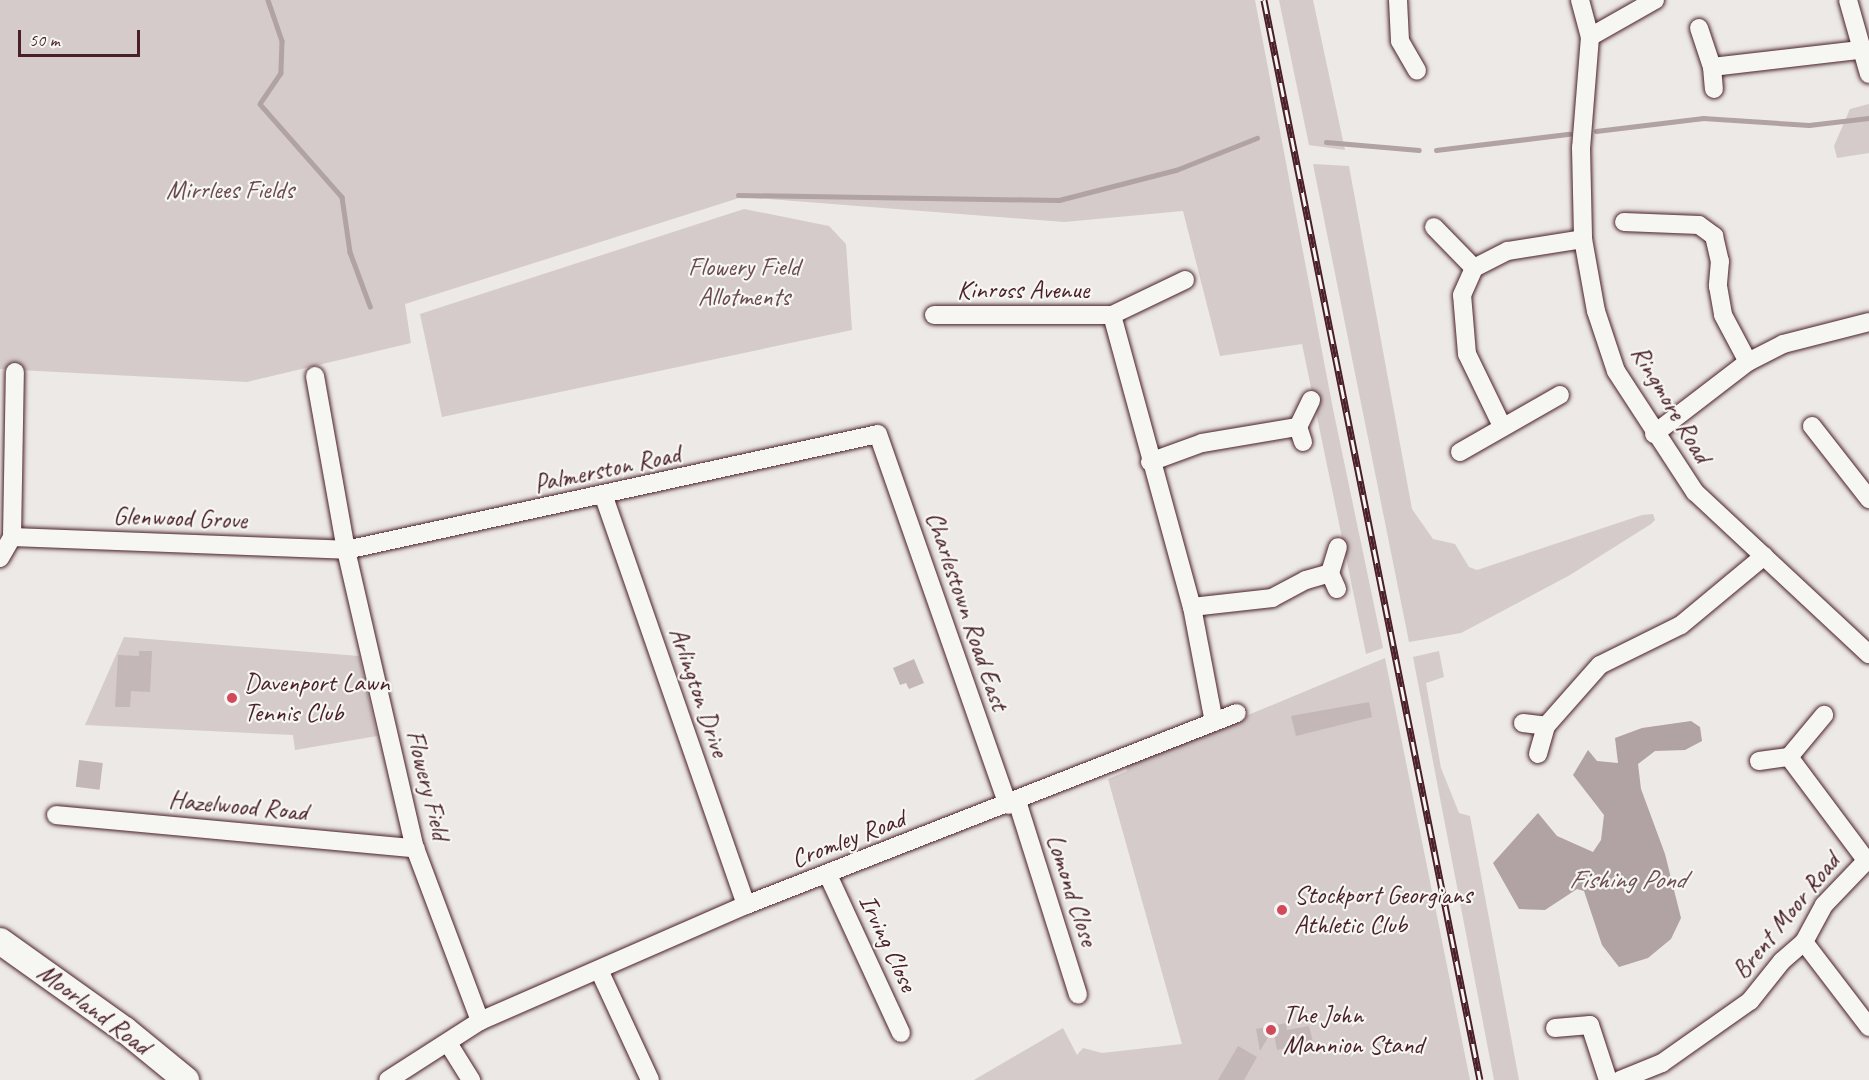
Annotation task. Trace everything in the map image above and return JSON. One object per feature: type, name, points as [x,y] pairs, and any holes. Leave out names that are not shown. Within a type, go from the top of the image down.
[{"type":"street","points":[[1398,0],[1400,41],[1417,71]]},
{"type":"street","name":"Ringmore Road","points":[[1580,0],[1590,37],[1581,148],[1583,239],[1596,311],[1616,371],[1654,434],[1695,492],[1869,653]]},
{"type":"street","points":[[1590,37],[1655,0]]},
{"type":"street","points":[[1848,0],[1860,50],[1869,74]]},
{"type":"street","points":[[1699,28],[1712,67],[1714,89]]},
{"type":"street","points":[[1712,67],[1860,50]]},
{"type":"street","points":[[1624,222],[1699,225],[1714,236],[1720,261],[1718,286],[1723,315],[1748,362]]},
{"type":"street","points":[[1434,227],[1474,268]]},
{"type":"street","points":[[1502,426],[1467,354],[1462,295],[1474,268],[1508,251],[1583,239]]},
{"type":"street","name":"Kinross Avenue","points":[[934,315],[1112,315],[1185,280]]},
{"type":"street","name":"Kinross Avenue","points":[[1112,315],[1150,462],[1192,607],[1215,722]]},
{"type":"street","points":[[1654,434],[1748,362],[1783,344],[1869,322]]},
{"type":"street","points":[[0,558],[12,537],[15,372]]},
{"type":"street","name":"Flowery Field","points":[[315,376],[346,550],[416,848],[480,1021]]},
{"type":"street","points":[[1460,452],[1560,395]]},
{"type":"street","points":[[1150,462],[1202,443],[1301,434],[1311,400]]},
{"type":"street","points":[[1812,426],[1869,499]]},
{"type":"street","name":"Palmerston Road","points":[[346,550],[604,497],[878,434]]},
{"type":"street","name":"Charlestown Road East","points":[[878,434],[1012,803]]},
{"type":"street","name":"Arlington Drive","points":[[604,497],[746,905]]},
{"type":"street","name":"Glenwood Grove","points":[[12,537],[346,550]]},
{"type":"street","points":[[1192,607],[1272,598],[1306,580],[1333,581],[1338,547]]},
{"type":"street","points":[[1538,754],[1546,726],[1600,665],[1681,625],[1764,556]]},
{"type":"street","name":"Cromley Road","points":[[480,1021],[746,905],[1012,803],[1237,712]]},
{"type":"street","points":[[1759,760],[1789,757],[1824,715]]},
{"type":"street","points":[[1523,723],[1546,726]]},
{"type":"street","points":[[1789,757],[1868,859]]},
{"type":"street","name":"Lomond Close","points":[[1012,803],[1078,995]]},
{"type":"street","name":"Hazelwood Road","points":[[56,815],[416,848]]},
{"type":"street","name":"Brent Moor Road","points":[[1620,1080],[1662,1063],[1712,1030],[1750,1001],[1782,961],[1804,942],[1824,905],[1868,859]]},
{"type":"street","name":"Irving Close","points":[[828,875],[902,1033]]},
{"type":"street","name":"Moorland Road","points":[[0,941],[125,1030],[186,1080]]},
{"type":"street","points":[[1804,942],[1869,1027]]},
{"type":"street","points":[[599,970],[650,1080]]},
{"type":"street","points":[[387,1080],[480,1021]]},
{"type":"street","points":[[1555,1028],[1590,1025],[1608,1080]]},
{"type":"street","points":[[448,1043],[471,1080]]},
{"type":"green space","name":"Mirrlees Fields","points":[[0,0],[1255,0],[1333,409],[1383,648],[1366,654],[1302,344],[1220,356],[1183,211],[1064,222],[742,197],[405,304],[411,343],[247,382],[0,369]]},
{"type":"green space","points":[[1279,0],[1313,0],[1345,150],[1309,145]]},
{"type":"green space","points":[[1869,104],[1869,153],[1837,158],[1834,146],[1850,109]]},
{"type":"green space","points":[[1313,164],[1349,166],[1412,509],[1433,539],[1455,544],[1469,567],[1477,570],[1642,515],[1653,514],[1655,520],[1651,524],[1570,575],[1461,633],[1409,642]]},
{"type":"green space","name":"Flowery Field Allotments","points":[[744,209],[829,226],[846,244],[852,330],[442,417],[420,314]]},
{"type":"green space","name":"Davenport Lawn Tennis Club","points":[[124,637],[359,656],[377,736],[295,750],[293,735],[85,725]]},
{"type":"green space","points":[[1439,651],[1444,677],[1426,683],[1441,768],[1459,813],[1470,816],[1519,1080],[1494,1080],[1413,657]]},
{"type":"green space","name":"Stockport Georgians Athletic Club","points":[[1385,658],[1470,1080],[974,1080],[1063,1028],[1077,1055],[1083,1048],[1102,1053],[1182,1044],[1108,779],[1127,771],[1126,766]]},
{"type":"water","name":"Fishing Pond","points":[[1691,721],[1700,727],[1702,741],[1685,750],[1655,751],[1638,764],[1641,789],[1665,854],[1681,918],[1671,939],[1648,958],[1619,967],[1602,945],[1584,891],[1577,889],[1545,910],[1519,909],[1493,863],[1538,813],[1557,836],[1593,852],[1601,840],[1604,815],[1573,775],[1588,750],[1597,761],[1618,763],[1615,738],[1642,728]]},
{"type":"building","points":[[139,651],[152,651],[150,692],[131,691],[130,707],[115,707],[118,655],[139,656]]},
{"type":"building","points":[[914,659],[924,683],[909,689],[906,683],[900,685],[893,668]]},
{"type":"building","points":[[1369,702],[1372,717],[1296,736],[1291,716]]},
{"type":"building","points":[[79,760],[103,763],[100,790],[76,787]]},
{"type":"building","points":[[1286,1023],[1287,1030],[1309,1026],[1313,1042],[1277,1050],[1273,1029],[1260,1051],[1256,1029]]},
{"type":"building","points":[[1238,1046],[1257,1057],[1244,1080],[1218,1080]]},
{"type":"waterway","points":[[268,0],[282,41],[281,73],[260,104],[342,197],[350,252],[370,306]]},
{"type":"waterway","points":[[1596,131],[1703,118],[1809,125],[1869,118]]},
{"type":"waterway","points":[[1436,150],[1569,134]]},
{"type":"waterway","points":[[738,195],[1059,200],[1176,170],[1257,138]]},
{"type":"waterway","points":[[1326,142],[1419,150]]},
{"type":"railway","points":[[1264,0],[1480,1080]]},
{"type":"place","name":"Davenport Lawn Tennis Club","points":[[232,698]]},
{"type":"place","name":"Stockport Georgians Athletic Club","points":[[1282,910]]},
{"type":"place","name":"The John Mannion Stand","points":[[1271,1030]]}]
